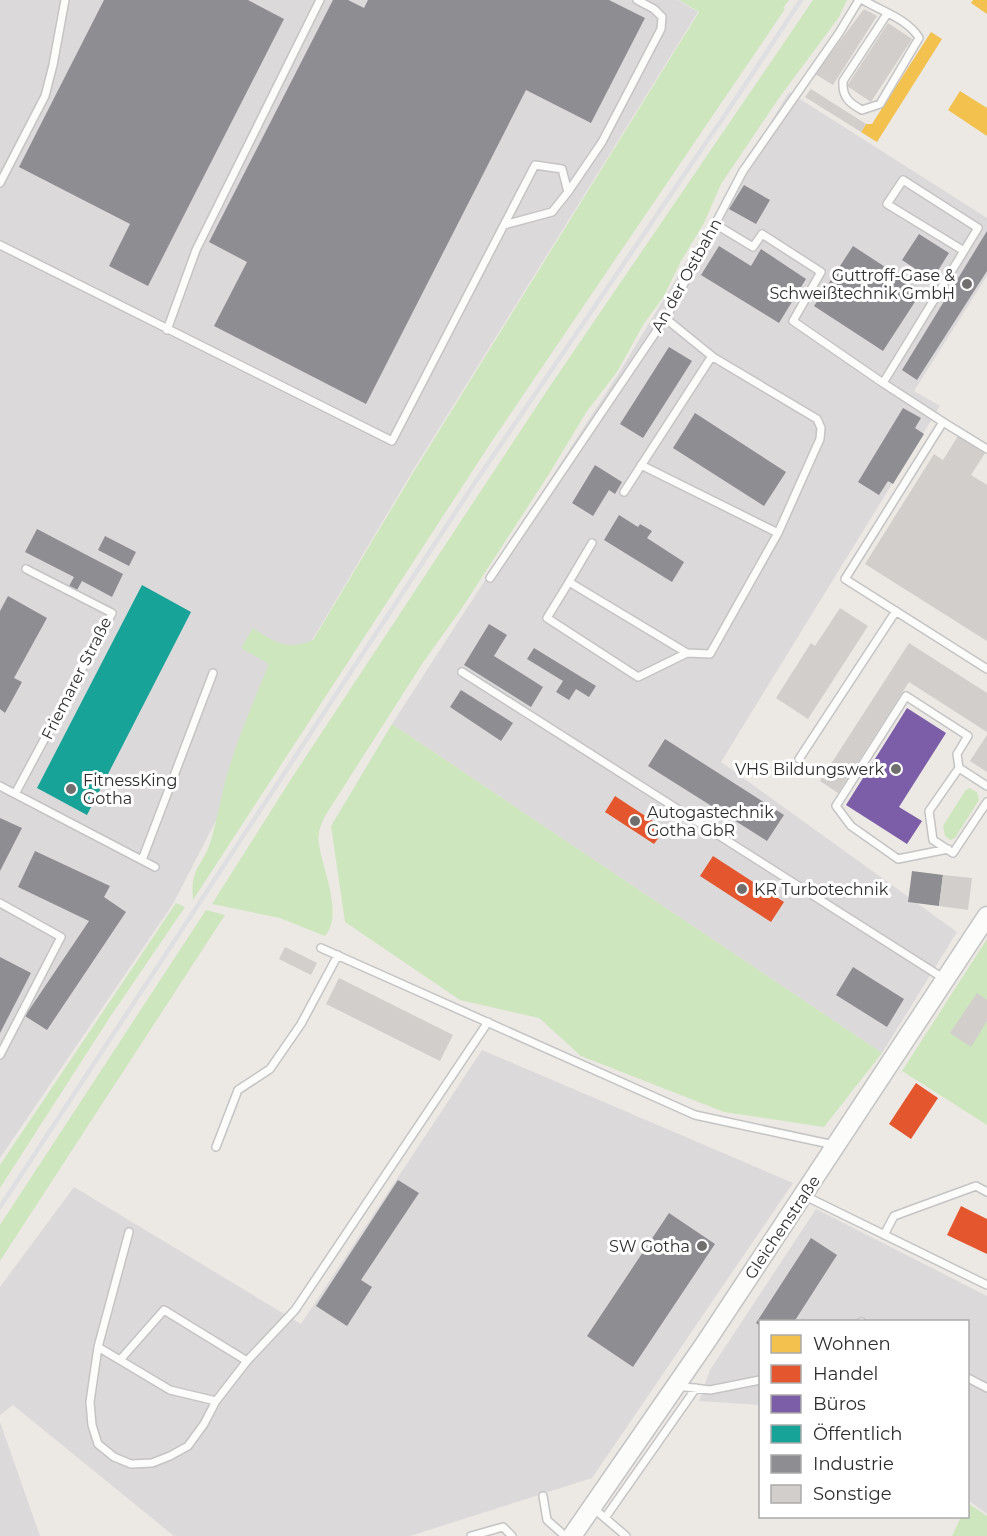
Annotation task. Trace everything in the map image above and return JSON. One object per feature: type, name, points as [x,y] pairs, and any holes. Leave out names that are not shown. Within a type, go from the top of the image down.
[{"type":"street","name":"Gleichenstraße","points":[[572,1536],[599,1513],[676,1385],[837,1146],[987,916]]},
{"type":"lane","points":[[0,183],[45,96],[65,0]]},
{"type":"lane","points":[[167,330],[196,250],[320,0]]},
{"type":"lane","points":[[504,225],[552,212],[602,142],[661,29],[662,17],[654,9],[637,0]]},
{"type":"lane","points":[[861,0],[915,30],[919,38],[880,104],[862,110],[846,99],[842,90],[843,81],[886,14]]},
{"type":"lane","name":"An der Ostbahn","points":[[490,578],[665,318],[743,171],[861,0]]},
{"type":"lane","points":[[0,245],[392,441],[535,165],[562,169],[568,192]]},
{"type":"lane","points":[[883,383],[964,251],[978,228],[903,180],[887,204],[964,251]]},
{"type":"lane","points":[[715,224],[753,247],[762,234],[821,272],[793,321],[883,383],[987,449]]},
{"type":"lane","points":[[592,543],[547,618],[638,677],[687,653],[711,654],[778,533],[820,439],[821,428],[817,419],[712,356],[665,318]]},
{"type":"lane","points":[[624,492],[712,356]]},
{"type":"lane","points":[[943,422],[845,579],[987,669]]},
{"type":"lane","points":[[641,465],[778,533]]},
{"type":"lane","name":"Friemarer Straße","points":[[15,794],[112,613],[26,569]]},
{"type":"lane","points":[[569,582],[687,653]]},
{"type":"lane","points":[[799,759],[896,611]]},
{"type":"lane","points":[[462,672],[946,980]]},
{"type":"lane","points":[[142,860],[213,673]]},
{"type":"lane","points":[[948,849],[898,859],[851,826],[836,806],[906,696],[968,736],[957,754],[958,768],[929,811],[933,840],[948,849],[953,853],[987,802]]},
{"type":"lane","points":[[958,768],[987,786]]},
{"type":"lane","points":[[0,786],[155,867]]},
{"type":"lane","points":[[0,903],[61,938],[0,1055]]},
{"type":"lane","points":[[321,948],[695,1115],[837,1146]]},
{"type":"lane","points":[[216,1147],[238,1090],[270,1069],[301,1024],[338,955]]},
{"type":"lane","points":[[129,1232],[98,1347],[90,1402],[92,1425],[98,1444],[114,1457],[131,1464],[152,1463],[188,1446],[204,1424],[216,1401],[247,1361],[295,1310],[488,1022]]},
{"type":"lane","points":[[884,1235],[894,1215],[976,1186],[987,1192]]},
{"type":"lane","points":[[803,1196],[987,1285]]},
{"type":"lane","points":[[120,1360],[164,1310],[247,1361]]},
{"type":"lane","points":[[98,1347],[170,1390],[216,1401]]},
{"type":"lane","points":[[969,1379],[987,1388]]},
{"type":"lane","points":[[676,1385],[710,1390],[759,1380]]},
{"type":"lane","points":[[626,1536],[599,1513],[696,1388]]},
{"type":"lane","points":[[543,1496],[547,1520],[566,1536]]},
{"type":"lane","points":[[471,1536],[503,1527],[512,1536]]},
{"type":"shaded area","points":[[0,0],[678,0],[698,12],[415,467],[289,679],[173,904],[0,1158]]},
{"type":"shaded area","points":[[789,92],[987,218],[987,276],[914,391],[940,406],[721,762],[957,932],[882,1053],[392,724],[619,373]]},
{"type":"shaded area","points":[[482,1050],[793,1183],[592,1478],[410,1536],[174,1536],[13,1405],[0,1415],[0,1287],[74,1187],[301,1324]]},
{"type":"shaded area","points":[[816,1209],[987,1296],[987,1514],[969,1501],[969,1320],[759,1320],[759,1405],[699,1401],[710,1370]]},
{"type":"shaded area","points":[[0,1422],[40,1536],[0,1536]]},
{"type":"green space","points":[[679,0],[789,0],[490,444],[193,900],[193,880],[211,840],[233,755],[269,664],[241,648],[253,628],[288,645],[313,640],[416,468],[699,12]]},
{"type":"green space","points":[[813,0],[847,0],[839,17],[779,98],[721,184],[704,223],[681,261],[664,296],[643,325],[617,372],[587,411],[549,474],[460,611],[424,661],[325,816],[319,840],[330,891],[332,916],[325,936],[280,918],[212,904],[293,776],[546,392]]},
{"type":"green space","points":[[392,724],[882,1053],[824,1127],[724,1112],[581,1056],[539,1018],[460,1000],[345,922],[331,826]]},
{"type":"green space","points":[[969,788],[977,792],[979,800],[955,838],[950,840],[945,836],[943,826]]},
{"type":"green space","points":[[176,903],[185,907],[110,1017],[0,1188],[0,1165]]},
{"type":"green space","points":[[206,910],[225,915],[0,1261],[0,1225]]},
{"type":"green space","points":[[987,939],[987,1125],[902,1071]]},
{"type":"green space","points":[[969,1504],[987,1516],[987,1536],[952,1536],[961,1518],[969,1518]]},
{"type":"building: Wohnen","points":[[973,0],[987,0],[987,14],[971,3]]},
{"type":"building: Wohnen","points":[[931,32],[942,39],[877,142],[861,132],[866,124],[872,124]]},
{"type":"building: Wohnen","points":[[960,91],[987,108],[987,136],[948,110]]},
{"type":"building: Handel","name":"Autogastechnik Gotha GbR","points":[[615,796],[665,829],[654,844],[605,812]]},
{"type":"building: Handel","name":"KR Turbotechnik","points":[[713,856],[784,902],[771,922],[700,876]]},
{"type":"building: Handel","points":[[916,1083],[938,1098],[911,1139],[889,1124]]},
{"type":"building: Handel","points":[[961,1206],[987,1219],[987,1254],[947,1235]]},
{"type":"building: Büros","name":"VHS Bildungswerk","points":[[907,708],[946,733],[899,807],[922,821],[907,844],[846,805]]},
{"type":"building: Öffentlich","points":[[142,585],[191,612],[87,815],[37,788]]},
{"type":"building: Industrie","points":[[104,0],[248,0],[284,19],[148,286],[109,266],[130,224],[19,167]]},
{"type":"building: Industrie","points":[[333,0],[348,0],[364,8],[368,0],[609,0],[645,18],[591,123],[526,90],[366,404],[214,326],[247,262],[209,242]]},
{"type":"building: Industrie","points":[[744,185],[770,200],[756,224],[729,209]]},
{"type":"building: Industrie","points":[[987,231],[987,271],[917,380],[902,370]]},
{"type":"building: Industrie","points":[[919,234],[949,253],[932,280],[902,260]]},
{"type":"building: Industrie","points":[[719,246],[751,266],[761,249],[806,279],[779,323],[701,275]]},
{"type":"building: Industrie","points":[[853,246],[922,291],[883,351],[814,306]]},
{"type":"building: Industrie","points":[[669,347],[692,361],[643,438],[620,424]]},
{"type":"building: Industrie","points":[[903,408],[921,418],[915,428],[924,434],[893,484],[888,481],[879,495],[858,482]]},
{"type":"building: Industrie","points":[[695,413],[786,472],[764,506],[673,448]]},
{"type":"building: Industrie","points":[[595,465],[622,482],[615,494],[609,490],[593,516],[572,503]]},
{"type":"building: Industrie","points":[[619,515],[638,527],[640,524],[652,531],[647,538],[684,562],[672,582],[604,540]]},
{"type":"building: Industrie","points":[[37,529],[123,574],[112,597],[82,581],[77,590],[69,586],[74,577],[25,552]]},
{"type":"building: Industrie","points":[[105,536],[136,552],[129,566],[98,550]]},
{"type":"building: Industrie","points":[[8,596],[47,618],[14,678],[22,682],[5,713],[0,709],[0,611]]},
{"type":"building: Industrie","points":[[489,624],[507,635],[494,656],[543,687],[531,707],[464,665]]},
{"type":"building: Industrie","points":[[534,648],[596,686],[589,697],[576,689],[569,700],[556,692],[563,681],[527,659]]},
{"type":"building: Industrie","points":[[461,690],[513,723],[501,741],[450,707]]},
{"type":"building: Industrie","points":[[665,739],[784,815],[767,841],[648,766]]},
{"type":"building: Industrie","points":[[0,818],[22,828],[0,871]]},
{"type":"building: Industrie","points":[[35,851],[110,886],[104,897],[126,912],[47,1030],[25,1016],[89,921],[18,887]]},
{"type":"building: Industrie","points":[[912,871],[943,875],[939,906],[908,902]]},
{"type":"building: Industrie","points":[[0,957],[31,973],[0,1033]]},
{"type":"building: Industrie","points":[[853,967],[904,999],[887,1027],[836,995]]},
{"type":"building: Industrie","points":[[398,1180],[419,1193],[361,1280],[372,1287],[347,1326],[316,1306]]},
{"type":"building: Industrie","points":[[669,1213],[715,1244],[633,1367],[587,1336]]},
{"type":"building: Industrie","points":[[811,1238],[837,1255],[795,1320],[759,1320],[759,1325],[756,1323]]},
{"type":"building: Sonstige","points":[[864,9],[877,16],[833,85],[815,74]]},
{"type":"building: Sonstige","points":[[888,23],[912,39],[871,102],[847,86]]},
{"type":"building: Sonstige","points":[[811,89],[866,124],[861,132],[805,97]]},
{"type":"building: Sonstige","points":[[958,436],[985,453],[971,475],[987,485],[987,641],[865,564],[934,454],[943,460]]},
{"type":"building: Sonstige","points":[[840,608],[868,626],[808,719],[776,698],[811,643],[815,646]]},
{"type":"building: Sonstige","points":[[909,643],[987,693],[987,732],[909,682],[838,793],[820,781]]},
{"type":"building: Sonstige","points":[[987,735],[987,772],[970,761]]},
{"type":"building: Sonstige","points":[[943,875],[972,878],[968,910],[939,906]]},
{"type":"building: Sonstige","points":[[285,947],[317,963],[311,975],[279,959]]},
{"type":"building: Sonstige","points":[[339,978],[453,1035],[440,1061],[326,1004]]},
{"type":"building: Sonstige","points":[[977,993],[987,1000],[987,1021],[971,1047],[950,1033]]},
{"type":"railway","points":[[0,1207],[474,484],[801,0]]},
{"type":"place","name":"Guttroff-Gase & Schweißtechnik GmbH","points":[[967,284]]},
{"type":"place","name":"VHS Bildungswerk","points":[[896,769]]},
{"type":"place","name":"FitnessKing Gotha","points":[[71,789]]},
{"type":"place","name":"Autogastechnik Gotha GbR","points":[[635,821]]},
{"type":"place","name":"KR Turbotechnik","points":[[742,889]]},
{"type":"place","name":"SW Gotha","points":[[702,1246]]}]
